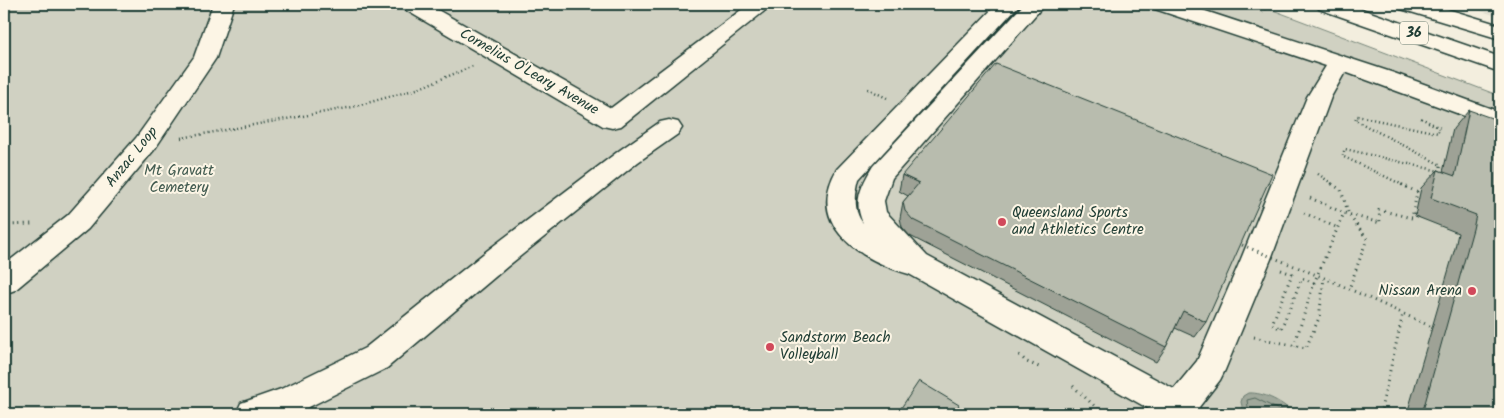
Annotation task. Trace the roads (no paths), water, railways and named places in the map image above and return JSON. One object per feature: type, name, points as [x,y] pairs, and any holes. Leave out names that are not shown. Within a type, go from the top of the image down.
[{"type":"street","name":"Anzac Loop","points":[[4,282],[78,222],[145,144],[205,58],[223,4]]},
{"type":"street","name":"Cornelius O'Leary Avenue","points":[[412,4],[612,120],[762,4]]},
{"type":"street","points":[[946,101],[1009,4]]},
{"type":"street","points":[[1035,4],[882,173],[872,189],[870,206],[875,221],[918,265],[1182,411],[1209,370],[1246,251],[1319,96],[1339,62]]},
{"type":"street","points":[[1163,4],[1339,62],[1500,121]]},
{"type":"street","name":"36","points":[[1327,4],[1500,65]]},
{"type":"street","name":"36","points":[[1409,4],[1500,32]]},
{"type":"street","points":[[253,414],[290,402],[376,358],[498,258],[629,156],[669,128]]},
{"type":"water","points":[[1248,393],[1261,394],[1273,399],[1295,414],[1244,414],[1241,402],[1243,396]]},
{"type":"place","name":"Queensland Sports and Athletics Centre","points":[[1002,222]]},
{"type":"place","name":"Nissan Arena","points":[[1472,291]]},
{"type":"place","name":"Sandstorm Beach Volleyball","points":[[770,347]]},
{"type":"park label","name":"Mt Gravatt Cemetery","points":[[179,180]]}]
